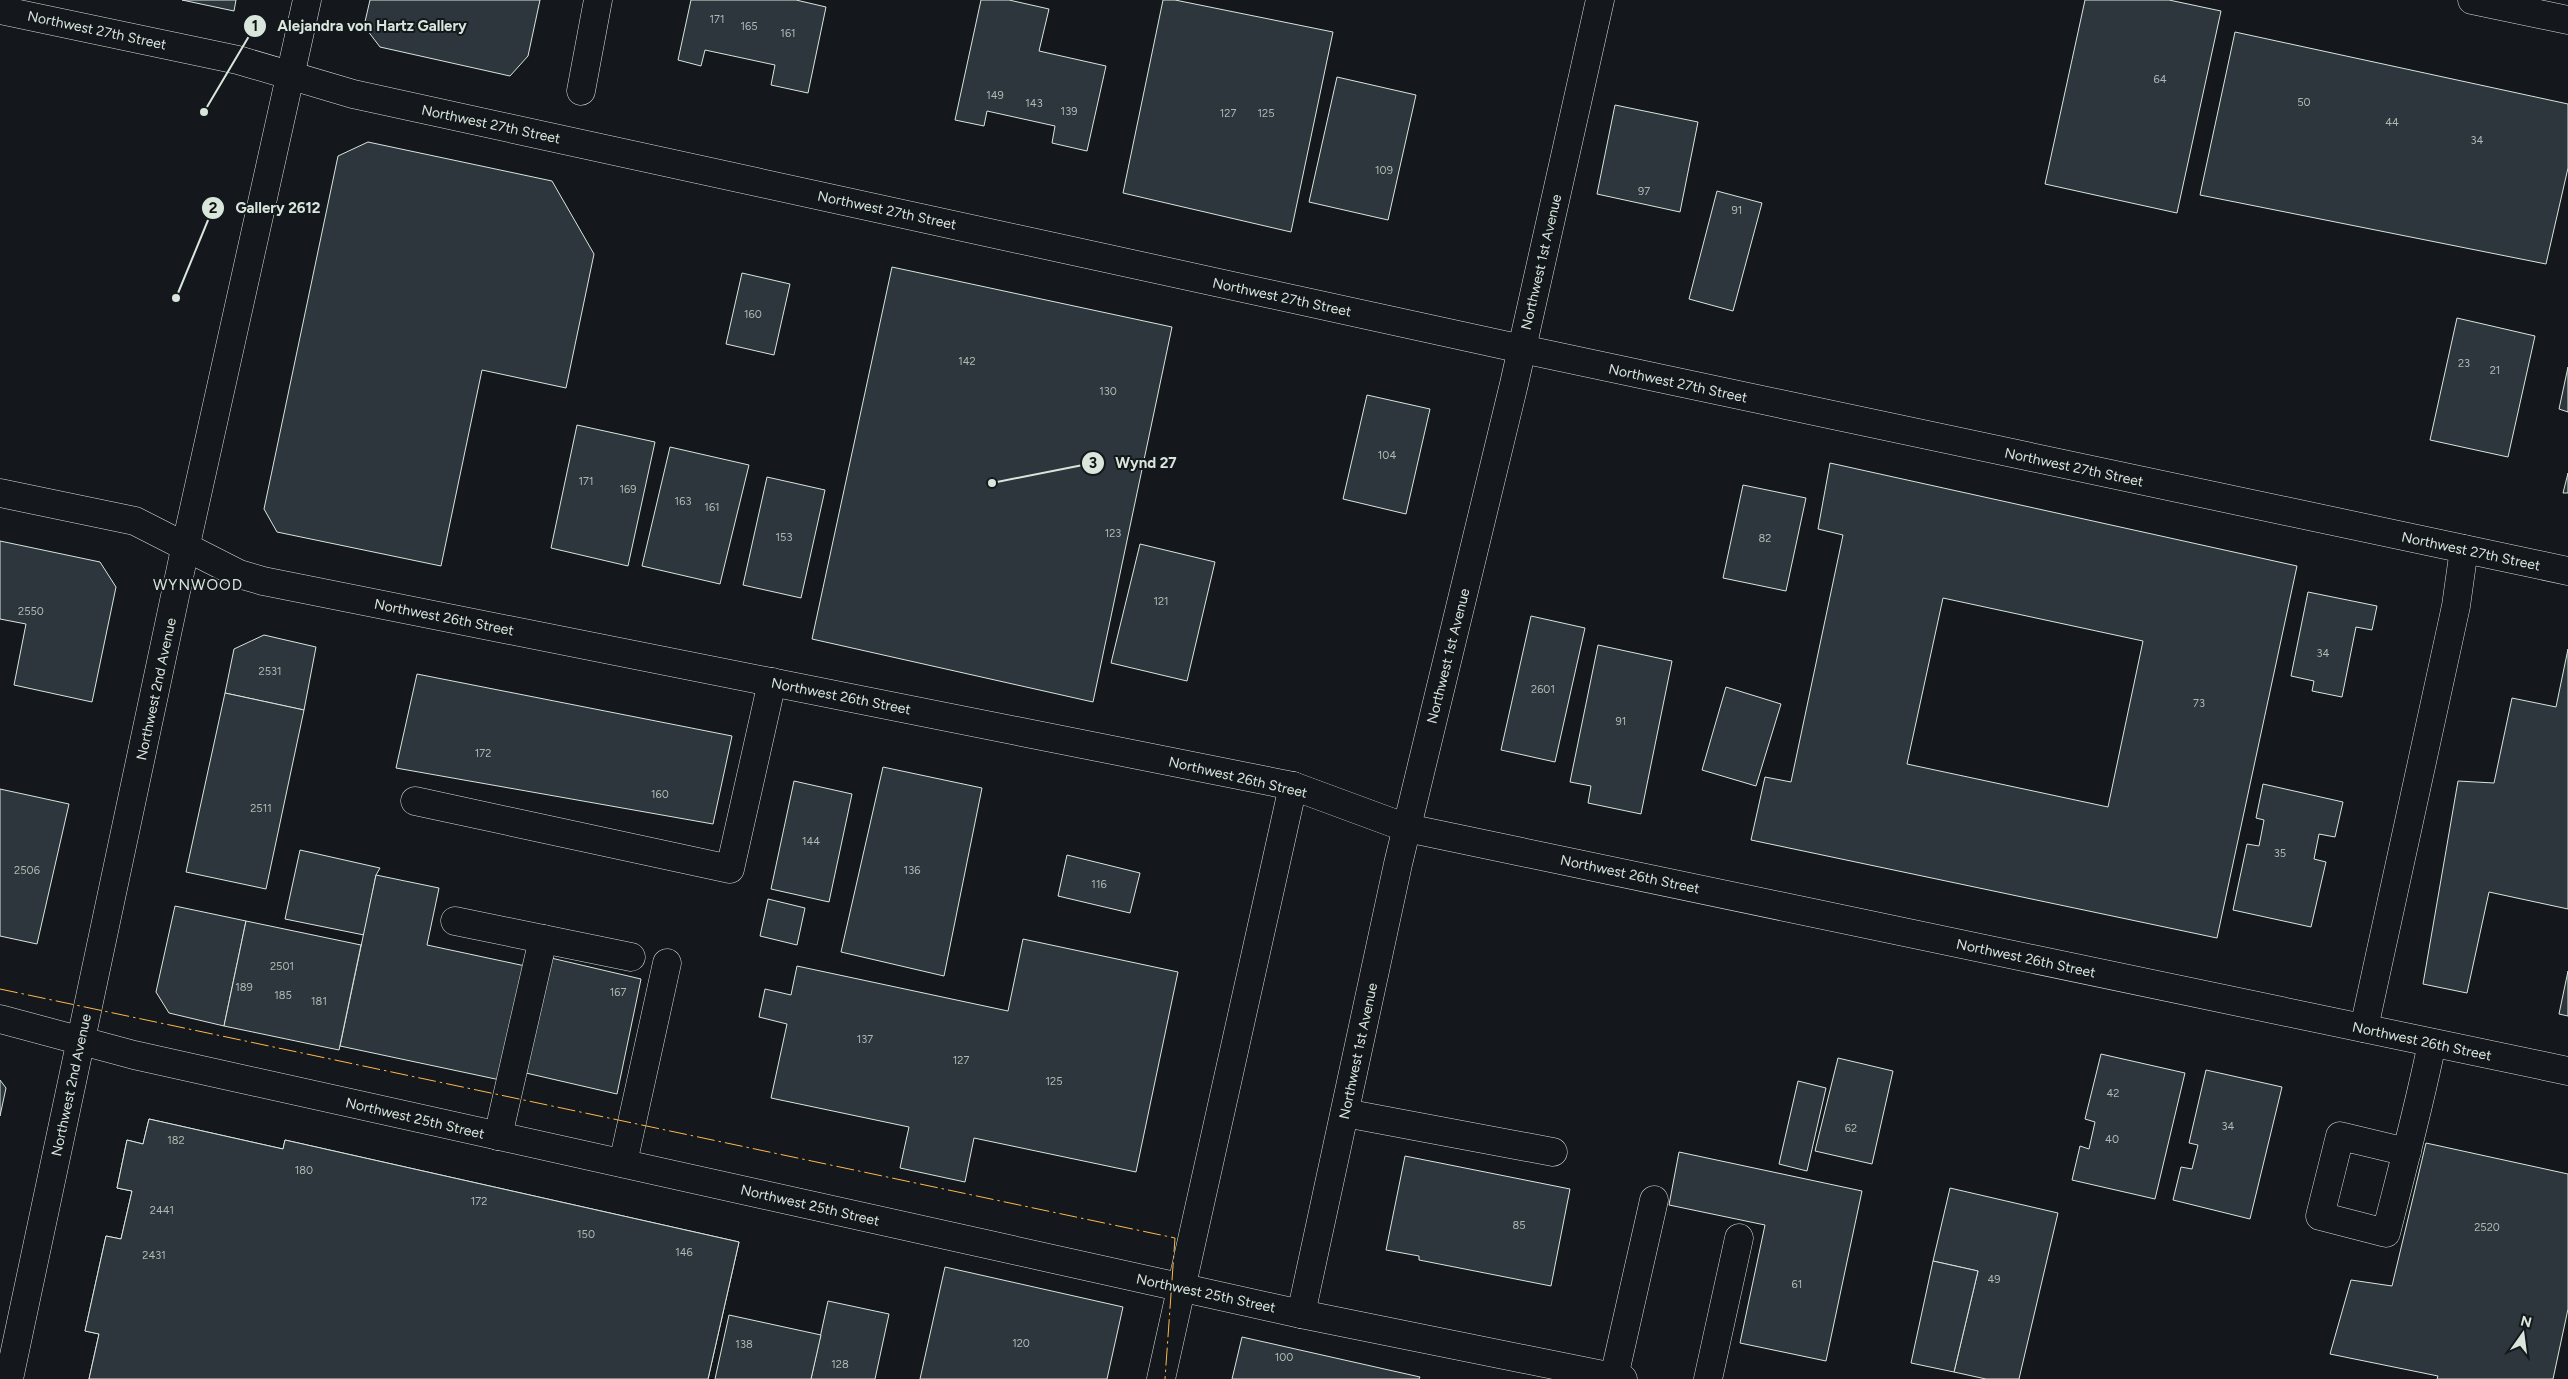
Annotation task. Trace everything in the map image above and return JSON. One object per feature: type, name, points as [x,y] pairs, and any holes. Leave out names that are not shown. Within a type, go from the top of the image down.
[{"type":"street","name":"Northwest 2nd Avenue","points":[[9,1379],[185,549],[307,0]]},
{"type":"street","points":[[581,91],[598,0]]},
{"type":"street","name":"Northwest 1st Avenue","points":[[1301,1314],[1407,828],[1522,350],[1600,0]]},
{"type":"street","points":[[2472,0],[2568,20]]},
{"type":"street","name":"Northwest 27th Street","points":[[0,10],[238,60],[290,77],[359,95],[1522,350],[2568,571]]},
{"type":"street","name":"Northwest 26th Street","points":[[0,493],[135,521],[185,549],[239,574],[263,581],[1293,786],[1407,828],[2568,1071]]},
{"type":"street","points":[[2364,1028],[2454,616],[2464,549]]},
{"type":"street","points":[[415,801],[730,869],[772,682]]},
{"type":"street","points":[[1162,1379],[1180,1288],[1293,786]]},
{"type":"street","points":[[455,921],[631,957]]},
{"type":"street","points":[[498,1136],[542,939]]},
{"type":"street","points":[[622,1164],[667,963]]},
{"type":"street","name":"Northwest 25th Street","points":[[0,1019],[32,1026],[134,1055],[1180,1288],[1619,1378]]},
{"type":"street","points":[[2407,1152],[2432,1043]]},
{"type":"street","points":[[1345,1113],[1553,1152]]},
{"type":"street","points":[[1619,1378],[1654,1200]]},
{"type":"street","points":[[1708,1379],[1739,1238]]},
{"type":"building","points":[[182,0],[236,0],[234,11]]},
{"type":"building","points":[[370,0],[540,0],[528,56],[510,76],[380,47],[364,26]]},
{"type":"building","points":[[691,0],[796,0],[826,7],[808,93],[771,85],[775,65],[705,50],[701,66],[678,60]]},
{"type":"building","points":[[981,0],[1009,0],[1049,9],[1039,51],[1106,66],[1087,151],[1052,143],[1055,126],[987,111],[984,126],[955,120]]},
{"type":"building","points":[[1163,0],[1175,0],[1333,32],[1291,232],[1123,193]]},
{"type":"building","points":[[2085,0],[2169,0],[2221,11],[2177,213],[2045,184]]},
{"type":"building","points":[[2235,32],[2568,104],[2568,168],[2546,264],[2200,195]]},
{"type":"building","points":[[1337,77],[1416,95],[1388,220],[1309,202]]},
{"type":"building","points":[[1615,105],[1698,122],[1680,212],[1597,194]]},
{"type":"building","points":[[368,142],[552,181],[594,254],[566,388],[482,370],[441,566],[277,532],[264,509],[338,156]]},
{"type":"building","points":[[1717,191],[1762,203],[1733,311],[1689,299]]},
{"type":"building","points":[[892,267],[1172,327],[1093,702],[812,639]]},
{"type":"building","points":[[742,273],[790,284],[774,355],[726,344]]},
{"type":"building","points":[[2457,318],[2535,336],[2508,457],[2430,440]]},
{"type":"building","points":[[2568,367],[2568,412],[2559,409]]},
{"type":"building","points":[[1367,395],[1430,409],[1406,514],[1343,499]]},
{"type":"building","points":[[577,425],[655,442],[628,566],[551,548]]},
{"type":"building","points":[[670,447],[749,465],[720,584],[642,566]]},
{"type":"building","points":[[1830,463],[2297,566],[2217,938],[1751,840],[1765,777],[1791,782],[1843,535],[1818,529]],"holes":[[[1943,598],[2143,641],[2108,807],[1907,764]]]},
{"type":"building","points":[[2568,473],[2568,493],[2563,493]]},
{"type":"building","points":[[767,477],[825,490],[801,598],[743,585]]},
{"type":"building","points":[[1743,485],[1806,498],[1786,591],[1723,578]]},
{"type":"building","points":[[0,541],[100,562],[116,587],[92,702],[14,685],[26,624],[0,619]]},
{"type":"building","points":[[1140,544],[1215,562],[1187,681],[1111,663]]},
{"type":"building","points":[[2308,592],[2377,606],[2372,630],[2356,627],[2342,697],[2312,691],[2314,681],[2291,676]]},
{"type":"building","points":[[1531,616],[1585,628],[1555,762],[1501,750]]},
{"type":"building","points":[[264,635],[316,647],[304,710],[225,693],[234,649]]},
{"type":"building","points":[[1598,645],[1672,661],[1641,814],[1588,803],[1591,786],[1570,782]]},
{"type":"building","points":[[2568,649],[2568,909],[2489,892],[2467,993],[2423,984],[2458,781],[2494,783],[2512,698],[2556,707]]},
{"type":"building","points":[[417,674],[732,736],[713,824],[396,768]]},
{"type":"building","points":[[1726,687],[1781,704],[1756,786],[1702,770]]},
{"type":"building","points":[[225,693],[304,710],[266,889],[186,872]]},
{"type":"building","points":[[883,767],[982,788],[944,976],[841,952]]},
{"type":"building","points":[[794,781],[852,794],[829,902],[771,889]]},
{"type":"building","points":[[2263,784],[2343,802],[2335,837],[2319,834],[2314,859],[2326,862],[2311,927],[2233,910],[2247,844],[2259,846],[2264,820],[2256,818]]},
{"type":"building","points":[[0,789],[69,804],[37,944],[0,936]]},
{"type":"building","points":[[300,850],[380,868],[376,875],[364,935],[285,919]]},
{"type":"building","points":[[1067,855],[1140,873],[1130,913],[1058,896]]},
{"type":"building","points":[[376,875],[439,888],[427,945],[530,967],[505,1081],[340,1046]]},
{"type":"building","points":[[768,899],[805,908],[797,945],[760,936]]},
{"type":"building","points":[[175,906],[246,921],[224,1026],[169,1013],[156,992]]},
{"type":"building","points":[[246,921],[361,945],[339,1050],[224,1026]]},
{"type":"building","points":[[1023,939],[1178,972],[1136,1172],[974,1138],[965,1182],[900,1168],[909,1127],[771,1098],[787,1024],[759,1017],[765,989],[791,995],[797,966],[1008,1011]]},
{"type":"building","points":[[551,958],[641,979],[617,1094],[526,1073]]},
{"type":"building","points":[[2568,971],[2568,1016],[2559,1014]]},
{"type":"building","points":[[2101,1054],[2185,1073],[2155,1199],[2072,1180],[2080,1146],[2089,1149],[2095,1122],[2085,1119]]},
{"type":"building","points":[[1838,1058],[1893,1071],[1872,1164],[1815,1151]]},
{"type":"building","points":[[2206,1070],[2282,1087],[2250,1219],[2173,1200],[2181,1167],[2192,1169],[2198,1145],[2189,1143]]},
{"type":"building","points":[[0,1080],[6,1088],[0,1116]]},
{"type":"building","points":[[1798,1081],[1826,1088],[1807,1171],[1779,1164]]},
{"type":"building","points":[[149,1119],[283,1149],[285,1140],[739,1242],[708,1379],[594,1379],[603,1335],[472,1307],[459,1363],[533,1379],[382,1379],[394,1326],[435,1335],[442,1307],[228,1260],[202,1379],[89,1379],[99,1334],[85,1331],[106,1236],[121,1239],[132,1191],[117,1188],[127,1140],[143,1144]]},
{"type":"building","points":[[149,1119],[283,1149],[285,1140],[739,1242],[708,1379],[89,1379],[99,1334],[85,1331],[106,1236],[121,1239],[132,1191],[117,1188],[127,1140],[143,1144]]},
{"type":"building","points":[[2426,1143],[2568,1174],[2568,1309],[2553,1379],[2437,1379],[2438,1376],[2330,1354],[2351,1280],[2392,1286]]},
{"type":"building","points":[[1679,1152],[1862,1191],[1826,1361],[1740,1343],[1765,1225],[1669,1205]]},
{"type":"building","points":[[1405,1156],[1570,1189],[1551,1286],[1419,1260],[1419,1256],[1386,1250]]},
{"type":"building","points":[[1950,1188],[2058,1213],[2019,1379],[1986,1379],[1954,1372],[1978,1271],[1933,1261]]},
{"type":"building","points":[[1933,1261],[1978,1271],[1954,1372],[1911,1363]]},
{"type":"building","points":[[945,1267],[1123,1307],[1107,1379],[920,1379]]},
{"type":"building","points":[[828,1301],[889,1314],[875,1379],[811,1379]]},
{"type":"building","points":[[729,1315],[821,1335],[811,1379],[715,1379]]},
{"type":"building","points":[[1242,1337],[1420,1377],[1419,1379],[1232,1379]]},
{"type":"power","points":[[0,989],[1175,1238],[1165,1379]]},
{"type":"place","name":"Alejandra von Hartz Gallery","points":[[204,112]]},
{"type":"place","name":"Gallery 2612","points":[[176,298]]},
{"type":"place","name":"Wynd 27","points":[[992,483]]},
{"type":"district","name":"WYNWOOD","points":[[198,585]]}]
